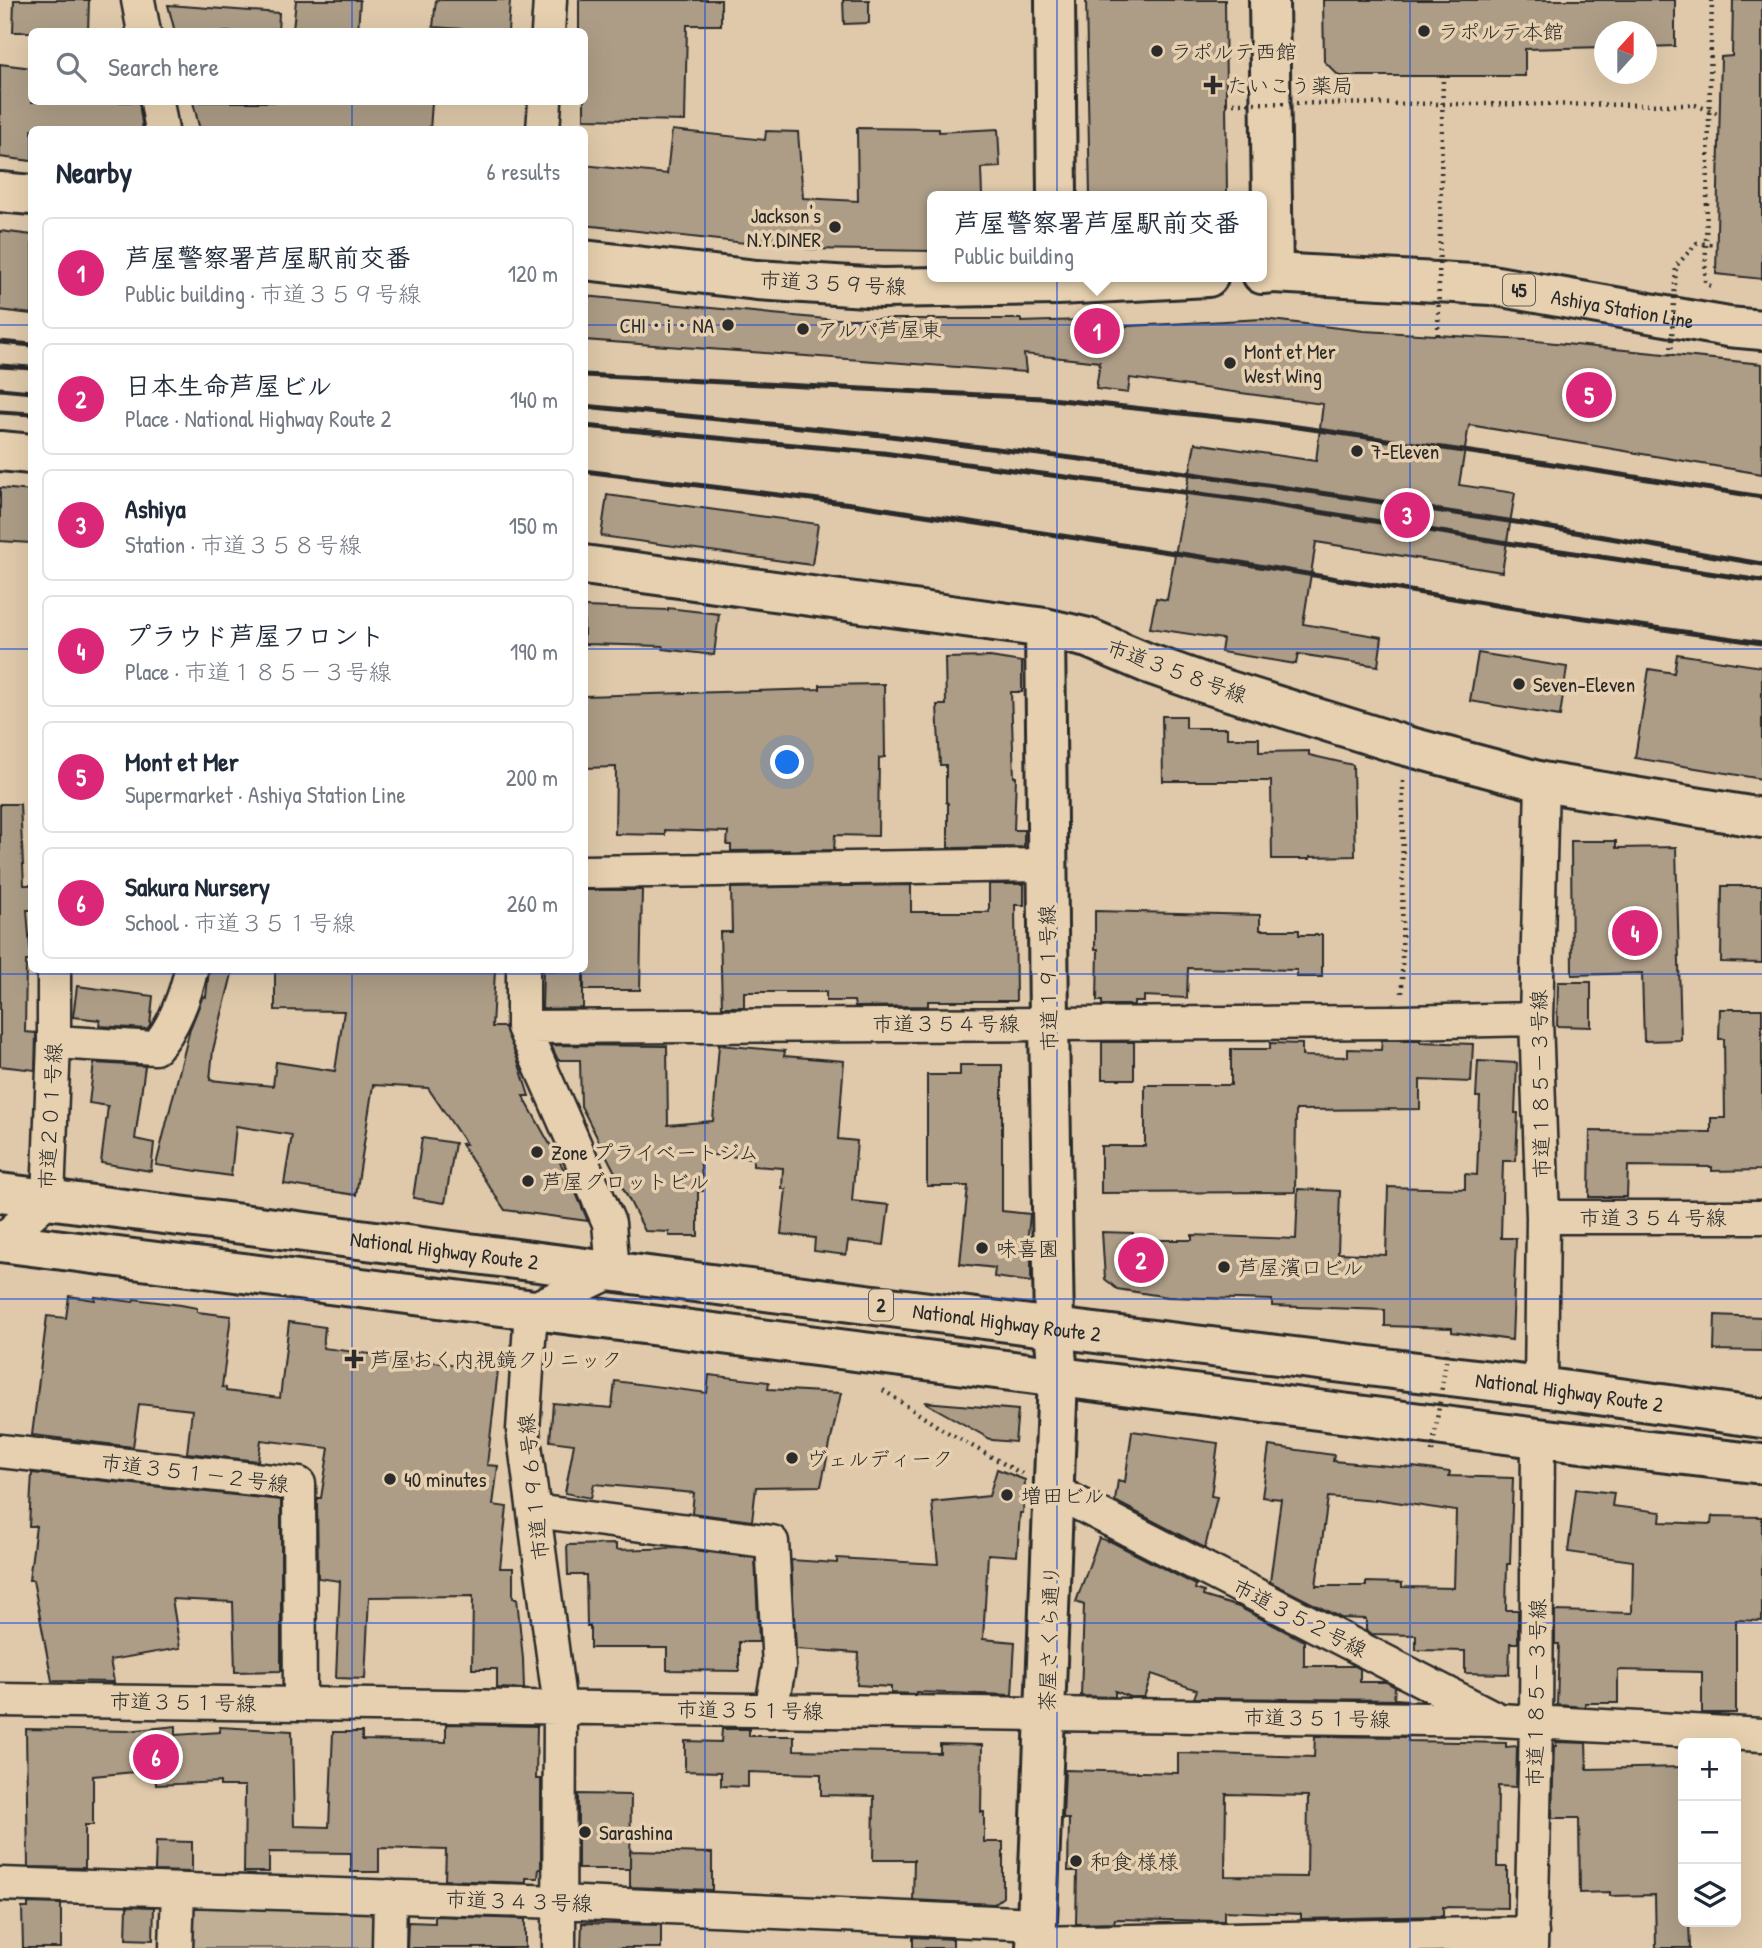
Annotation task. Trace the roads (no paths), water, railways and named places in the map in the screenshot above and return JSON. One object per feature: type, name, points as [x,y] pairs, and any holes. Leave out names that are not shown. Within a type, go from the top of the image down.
[{"type":"main road","points":[[1055,0],[1057,191]]},
{"type":"main road","points":[[1267,274],[1269,0]]},
{"type":"main road","points":[[0,192],[28,195]]},
{"type":"main road","name":"市道３５９号線","points":[[588,260],[757,280],[882,288],[1033,282]]},
{"type":"main road","name":"Ashiya Station Line","points":[[1267,274],[1491,285],[1728,327],[1762,330]]},
{"type":"main road","points":[[0,451],[28,454]]},
{"type":"main road","name":"市道３５８号線","points":[[588,566],[1045,628],[1088,638],[1204,683],[1403,745],[1542,782],[1762,818]]},
{"type":"main road","name":"市道１９１号線","points":[[1045,628],[1055,1328]]},
{"type":"main road","name":"National Highway Route 2","points":[[0,1193],[1055,1328],[1541,1387],[1762,1418]]},
{"type":"main road","name":"2","points":[[0,1242],[1538,1438],[1762,1464]]},
{"type":"main road","name":"茶屋さくら通り","points":[[1037,1938],[1058,1376],[1055,1328]]},
{"type":"street","points":[[138,0],[143,28]]},
{"type":"street","points":[[548,28],[550,0]]},
{"type":"street","points":[[158,105],[161,126]]},
{"type":"street","points":[[543,126],[545,105]]},
{"type":"street","name":"市道１８５－３号線","points":[[1541,1387],[1543,1217],[1536,1018],[1542,782]]},
{"type":"street","points":[[588,872],[1047,865]]},
{"type":"street","name":"市道２０１号線","points":[[0,1242],[48,1199],[54,973]]},
{"type":"street","points":[[54,1042],[155,1048],[164,1039],[190,973]]},
{"type":"street","points":[[523,973],[523,1027],[609,1223],[613,1271],[531,1310]]},
{"type":"street","name":"市道３５４号線","points":[[523,1027],[1402,1022],[1536,1018]]},
{"type":"street","name":"市道３５４号線","points":[[1543,1217],[1762,1217]]},
{"type":"street","name":"市道１９６号線","points":[[531,1310],[523,1430],[560,1707],[559,1948]]},
{"type":"street","name":"市道１８５－３号線","points":[[1531,1940],[1538,1438]]},
{"type":"street","name":"市道３５１－２号線","points":[[0,1451],[299,1484],[300,1704]]},
{"type":"street","name":"市道３５２号線","points":[[1054,1491],[1499,1720],[1762,1735]]},
{"type":"street","points":[[534,1511],[772,1542],[779,1667],[771,1711]]},
{"type":"street","name":"市道３５１号線","points":[[0,1700],[1499,1720]]},
{"type":"street","name":"市道３４３号線","points":[[0,1884],[559,1902],[1037,1938],[1531,1940]]},
{"type":"street","points":[[176,1948],[178,1890]]},
{"type":"street","points":[[389,1948],[390,1896]]},
{"type":"railway","points":[[0,342],[28,345]]},
{"type":"railway","points":[[0,366],[28,368]]},
{"type":"railway","points":[[588,375],[1042,398],[1263,422],[1762,497]]},
{"type":"railway","points":[[0,389],[28,392]]},
{"type":"railway","points":[[588,406],[882,435],[1146,467],[1522,523],[1762,564]]},
{"type":"railway","points":[[0,412],[28,414]]},
{"type":"railway","points":[[588,426],[883,453],[1246,500],[1762,581]]},
{"type":"railway","points":[[588,471],[852,504],[1241,563],[1507,607],[1762,643]]},
{"type":"place","name":"ラポルテ本館","points":[[1424,31]]},
{"type":"place","name":"ラポルテ西館","points":[[1157,51]]},
{"type":"place","name":"たいこう薬局","points":[[1213,85]]},
{"type":"place","name":"Jackson's N.Y.DINER","points":[[835,227]]},
{"type":"place","name":"CHI・i・NA","points":[[728,325]]},
{"type":"place","name":"アルパ芦屋東","points":[[803,329]]},
{"type":"place","name":"芦屋警察署芦屋駅前交番","points":[[1097,331]]},
{"type":"place","name":"Mont et Mer West Wing","points":[[1230,363]]},
{"type":"place","name":"Mont et Mer","points":[[1589,395]]},
{"type":"place","name":"7-Eleven","points":[[1357,451]]},
{"type":"place","name":"Ashiya","points":[[1407,515]]},
{"type":"place","name":"Seven-Eleven","points":[[1519,684]]},
{"type":"place","name":"プラウド芦屋フロント","points":[[1635,933]]},
{"type":"place","name":"Zone プライベートジム","points":[[537,1152]]},
{"type":"place","name":"芦屋グロットビル","points":[[528,1181]]},
{"type":"place","name":"味喜園","points":[[982,1248]]},
{"type":"place","name":"日本生命芦屋ビル","points":[[1141,1260]]},
{"type":"place","name":"芦屋濱口ビル","points":[[1224,1267]]},
{"type":"place","name":"芦屋おく内視鏡クリニック","points":[[354,1359]]},
{"type":"place","name":"ヴェルディーク","points":[[792,1458]]},
{"type":"place","name":"40 minutes","points":[[390,1479]]},
{"type":"place","name":"増田ビル","points":[[1007,1495]]},
{"type":"place","name":"Sakura Nursery","points":[[156,1757]]},
{"type":"place","name":"Sarashina","points":[[585,1832]]},
{"type":"place","name":"和食 様様","points":[[1076,1861]]}]
